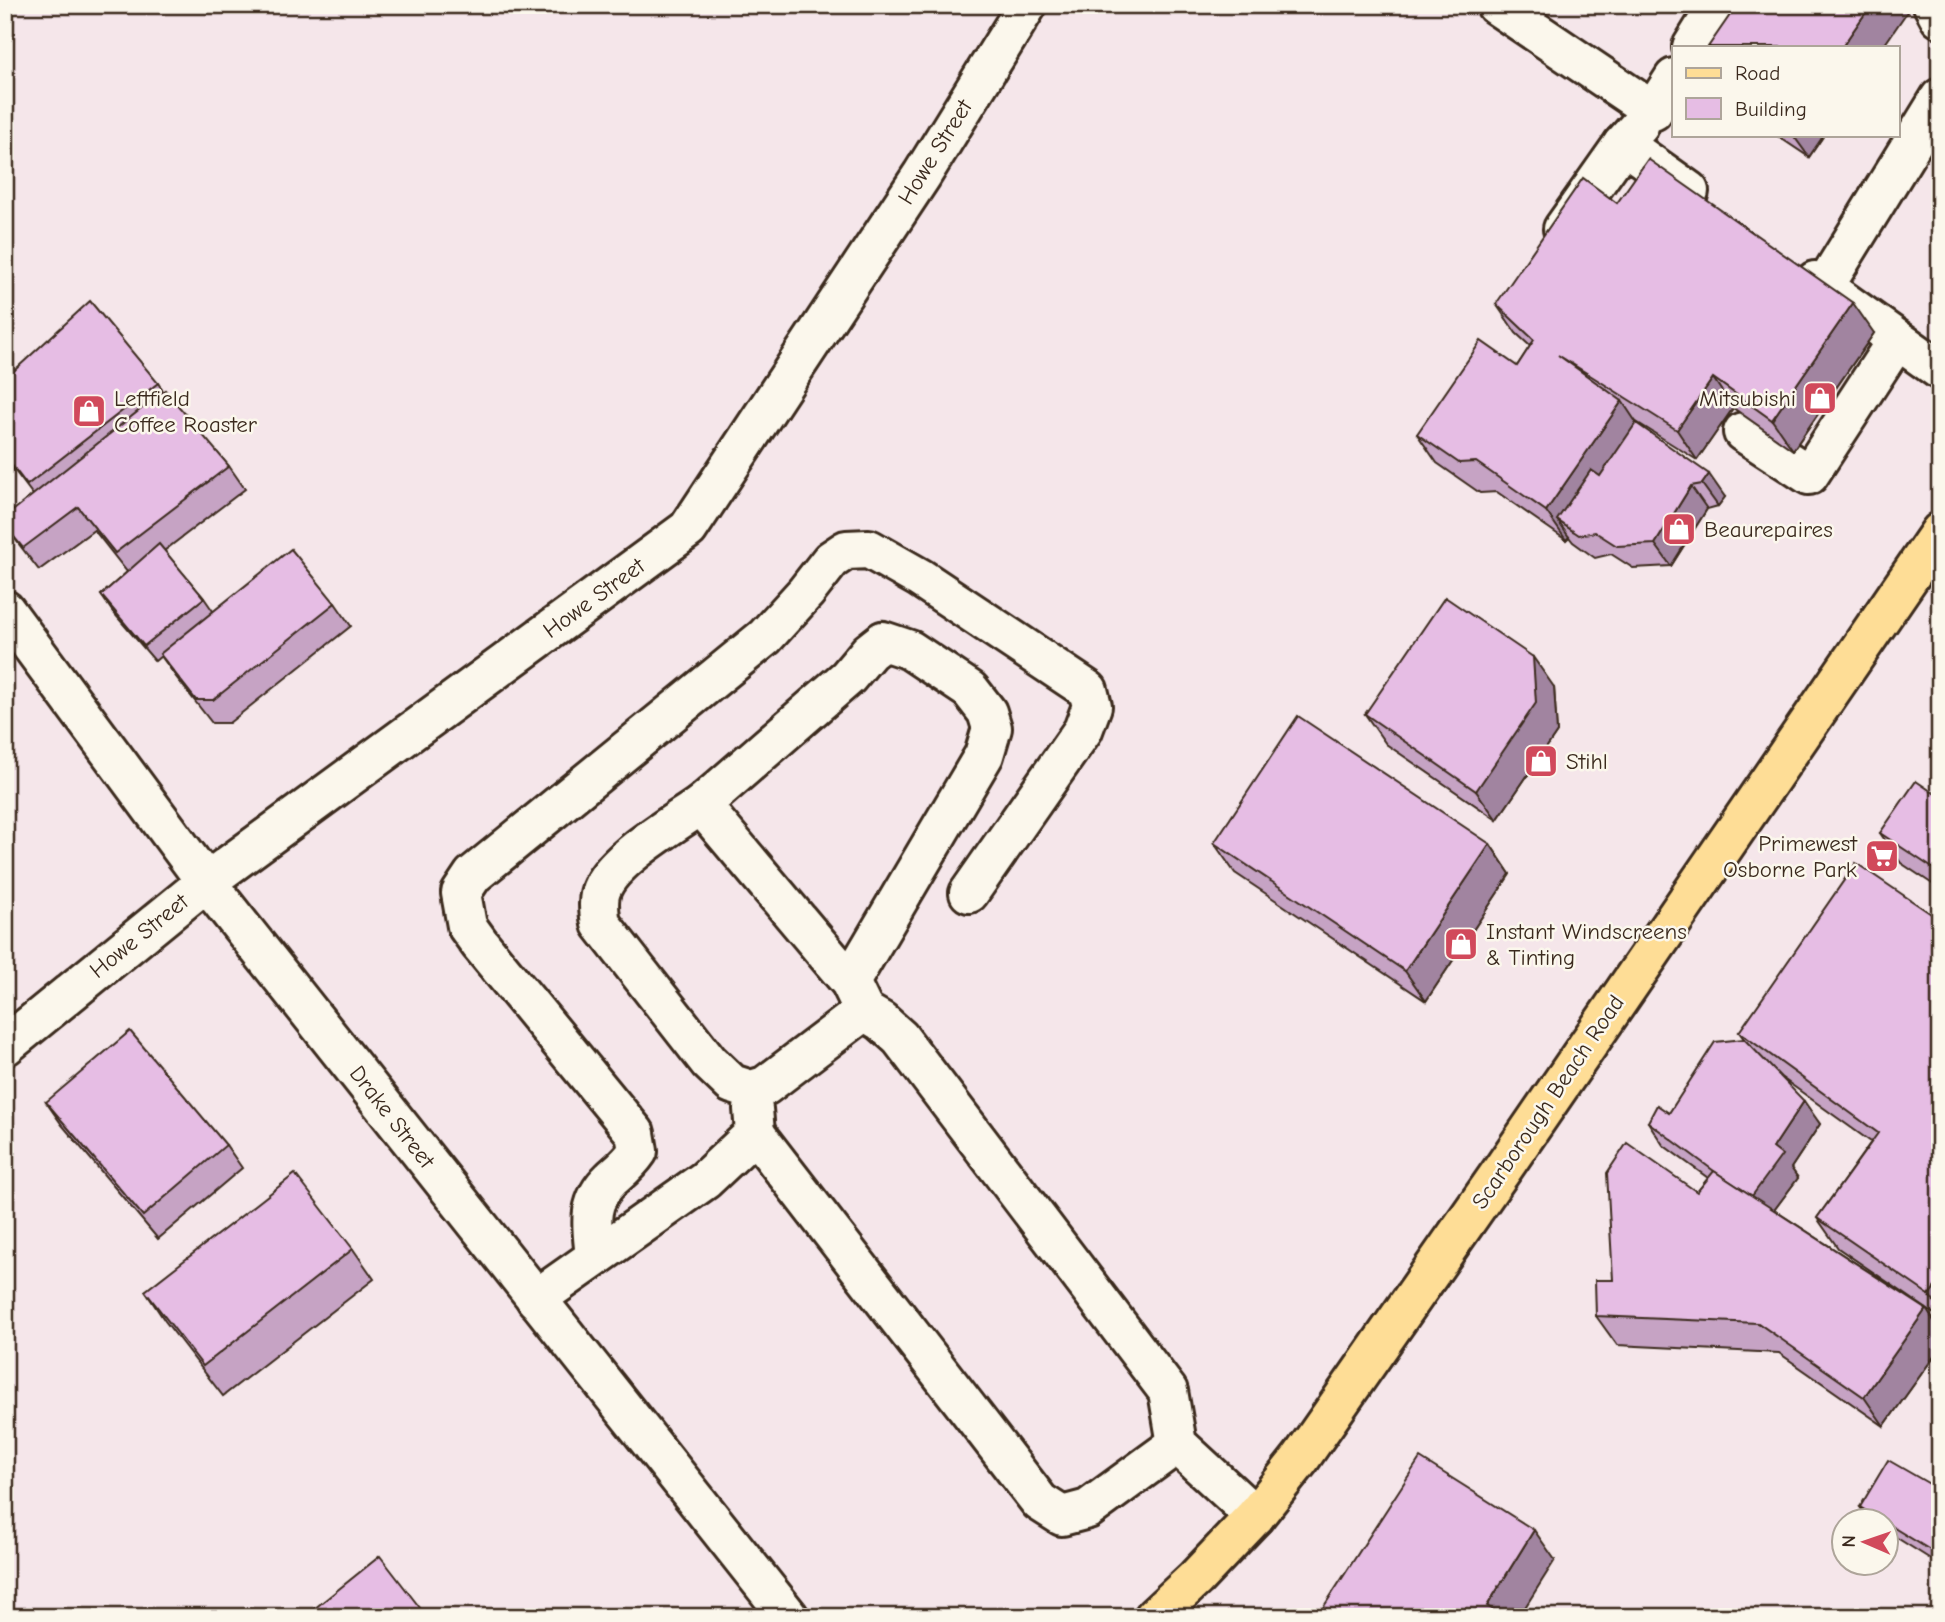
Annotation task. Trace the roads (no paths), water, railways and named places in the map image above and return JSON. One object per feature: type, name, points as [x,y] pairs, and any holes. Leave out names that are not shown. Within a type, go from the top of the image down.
[{"type":"main road","name":"Scarborough Beach Road","points":[[1154,1617],[1196,1578],[1255,1516],[1301,1458],[1940,531]]},
{"type":"street","name":"Howe Street","points":[[5,1046],[206,882],[688,528],[922,175],[1027,5]]},
{"type":"street","points":[[1496,5],[1653,111]]},
{"type":"street","points":[[1693,46],[1718,5]]},
{"type":"street","points":[[1933,5],[1940,19]]},
{"type":"street","points":[[1546,254],[1623,144],[1653,111],[1672,81]]},
{"type":"street","points":[[1824,287],[1940,98]]},
{"type":"street","points":[[1623,144],[1712,207]]},
{"type":"street","points":[[1790,263],[1940,370]]},
{"type":"street","points":[[1742,432],[1809,475],[1897,340]]},
{"type":"street","points":[[595,1257],[591,1217],[596,1196],[630,1164],[638,1151],[635,1133],[480,944],[467,926],[461,893],[473,875],[765,637],[831,560],[846,550],[869,549],[920,578],[1088,690],[1092,706],[1083,730],[970,893]]},
{"type":"street","name":"Drake Street","points":[[5,610],[206,882],[789,1617]]},
{"type":"street","points":[[883,641],[910,650],[970,690],[987,712],[992,728],[984,755],[857,996],[765,1086],[751,1090],[732,1084],[709,1062],[601,924],[598,909],[603,886],[621,863],[701,805],[848,677],[869,652],[883,641]]},
{"type":"street","points":[[701,805],[857,996],[900,1038],[1168,1391],[1177,1444],[1255,1516]]},
{"type":"street","points":[[751,1090],[755,1133],[1040,1502],[1062,1516],[1088,1509],[1177,1444]]},
{"type":"street","points":[[536,1299],[705,1180],[755,1133]]},
{"type":"place","name":"Mitsubishi","points":[[1820,398]]},
{"type":"place","name":"Leftfield Coffee Roaster","points":[[89,411]]},
{"type":"place","name":"Beaurepaires","points":[[1679,529]]},
{"type":"place","name":"Stihl","points":[[1541,761]]},
{"type":"place","name":"Primewest Osborne Park","points":[[1882,856]]},
{"type":"place","name":"Instant Windscreens & Tinting","points":[[1461,944]]}]
